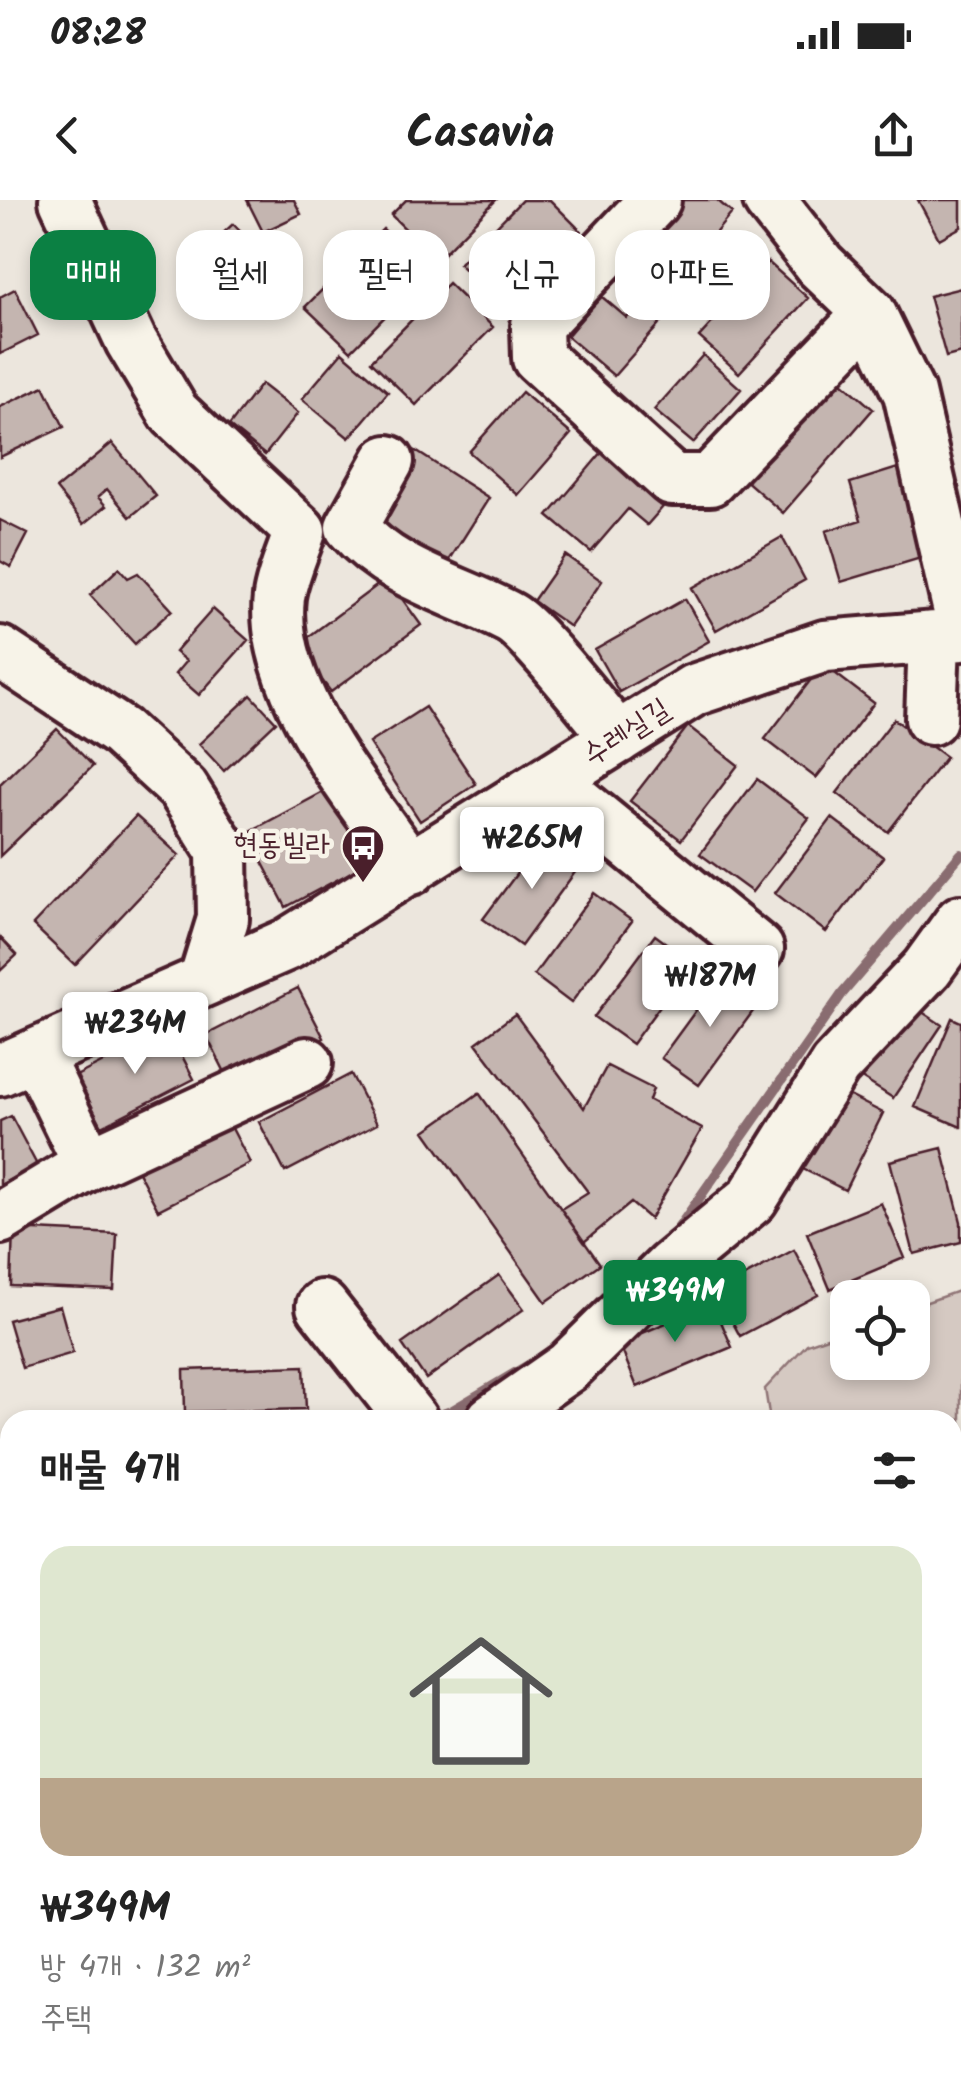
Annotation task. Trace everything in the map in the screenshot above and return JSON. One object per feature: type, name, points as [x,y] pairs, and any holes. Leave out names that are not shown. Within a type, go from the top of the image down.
[{"type":"street","points":[[64,200],[132,341],[174,414],[300,531],[279,598],[285,658],[326,748],[412,869]]},
{"type":"street","points":[[655,200],[537,324],[538,358],[672,480],[710,480],[870,313]]},
{"type":"street","points":[[772,202],[820,265],[870,313],[909,393],[952,632],[931,718]]},
{"type":"street","points":[[388,461],[351,527],[369,548],[434,586],[514,620],[618,738]]},
{"type":"street","name":"수레실길","points":[[18,1062],[288,944],[694,690],[825,646],[952,632]]},
{"type":"street","points":[[0,652],[121,732],[183,790],[222,851],[223,919],[204,981]]},
{"type":"street","points":[[552,781],[758,949]]},
{"type":"street","points":[[506,1410],[568,1367],[670,1267],[752,1199],[835,1066],[927,968],[961,921]]},
{"type":"street","points":[[18,1062],[89,1164]]},
{"type":"street","points":[[0,1218],[89,1164],[307,1063]]},
{"type":"street","points":[[322,1306],[404,1410]]},
{"type":"shaded area","points":[[961,1290],[961,1410],[768,1410],[765,1389],[807,1344],[830,1336],[830,1380],[930,1380],[930,1301]]},
{"type":"building","points":[[247,200],[294,200],[301,214],[262,230]]},
{"type":"building","points":[[406,200],[496,200],[449,248],[449,230],[406,230],[391,215]]},
{"type":"building","points":[[522,200],[550,200],[580,230],[492,230]]},
{"type":"building","points":[[683,200],[717,200],[732,213],[718,230],[657,230]]},
{"type":"building","points":[[918,200],[961,200],[961,227],[939,239]]},
{"type":"building","points":[[469,254],[469,274],[459,264]]},
{"type":"building","points":[[770,264],[808,298],[739,373],[699,337],[715,320],[770,320]]},
{"type":"building","points":[[449,284],[469,304],[469,320],[486,320],[493,327],[416,405],[371,361],[411,320],[449,320]]},
{"type":"building","points":[[961,288],[961,353],[946,357],[929,296]]},
{"type":"building","points":[[15,289],[38,335],[0,354],[0,297]]},
{"type":"building","points":[[323,289],[323,320],[382,320],[351,351],[305,307]]},
{"type":"building","points":[[601,296],[615,308],[615,320],[663,320],[614,376],[567,336],[581,320],[595,320],[595,303]]},
{"type":"building","points":[[342,352],[388,392],[349,438],[302,399]]},
{"type":"building","points":[[703,355],[741,389],[693,443],[654,410]]},
{"type":"building","points":[[834,375],[873,409],[783,513],[744,479]]},
{"type":"building","points":[[261,384],[298,413],[265,455],[229,426]]},
{"type":"building","points":[[44,386],[64,427],[0,457],[0,407]]},
{"type":"building","points":[[522,392],[571,434],[518,495],[469,452]]},
{"type":"building","points":[[614,438],[677,491],[647,525],[628,509],[591,552],[548,516]]},
{"type":"building","points":[[112,443],[156,496],[130,517],[107,489],[98,497],[106,506],[84,524],[56,489]]},
{"type":"building","points":[[411,448],[489,498],[442,572],[363,523]]},
{"type":"building","points":[[904,466],[931,555],[841,582],[826,531],[861,520],[850,483]]},
{"type":"building","points":[[0,520],[28,534],[11,567],[0,561]]},
{"type":"building","points":[[782,537],[805,580],[716,630],[692,588]]},
{"type":"building","points":[[565,555],[602,581],[570,627],[533,601]]},
{"type":"building","points":[[119,568],[128,578],[138,573],[172,610],[135,644],[90,595]]},
{"type":"building","points":[[387,578],[421,625],[331,692],[296,646]]},
{"type":"building","points":[[685,599],[709,641],[619,692],[595,650]]},
{"type":"building","points":[[213,609],[248,640],[199,695],[175,674],[186,661],[175,652]]},
{"type":"building","points":[[823,664],[874,703],[816,778],[765,739]]},
{"type":"building","points":[[251,695],[276,722],[224,771],[199,744]]},
{"type":"building","points":[[425,707],[476,784],[420,821],[369,743]]},
{"type":"building","points":[[894,719],[946,757],[888,832],[837,793]]},
{"type":"building","points":[[688,726],[738,765],[681,840],[630,801]]},
{"type":"building","points":[[57,729],[93,766],[0,856],[0,784]]},
{"type":"building","points":[[757,779],[809,818],[752,892],[700,854]]},
{"type":"building","points":[[331,788],[370,862],[286,907],[247,833]]},
{"type":"building","points":[[136,816],[179,855],[75,965],[33,925]]},
{"type":"building","points":[[832,818],[883,857],[826,932],[775,893]]},
{"type":"building","points":[[544,837],[581,864],[521,946],[483,919]]},
{"type":"building","points":[[594,893],[632,921],[571,1003],[534,975]]},
{"type":"building","points":[[655,935],[692,962],[632,1044],[594,1017]]},
{"type":"building","points":[[0,937],[17,955],[0,971]]},
{"type":"building","points":[[721,976],[759,1003],[699,1085],[661,1058]]},
{"type":"building","points":[[298,988],[324,1038],[232,1086],[206,1035]]},
{"type":"building","points":[[904,1000],[942,1025],[893,1098],[855,1074]]},
{"type":"building","points":[[515,1014],[584,1108],[607,1066],[653,1089],[649,1100],[702,1129],[650,1219],[631,1203],[584,1242],[561,1209],[588,1192],[476,1043]]},
{"type":"building","points":[[952,1018],[961,1022],[961,1127],[915,1107]]},
{"type":"building","points":[[168,1029],[194,1079],[102,1126],[76,1076]]},
{"type":"building","points":[[351,1074],[377,1124],[285,1172],[259,1122]]},
{"type":"building","points":[[836,1089],[883,1113],[845,1190],[797,1166]]},
{"type":"building","points":[[479,1093],[600,1264],[546,1302],[425,1131]]},
{"type":"building","points":[[224,1113],[250,1163],[158,1210],[132,1160]]},
{"type":"building","points":[[11,1116],[37,1165],[0,1185],[0,1121]]},
{"type":"building","points":[[942,1148],[961,1222],[961,1242],[914,1254],[890,1161]]},
{"type":"building","points":[[881,1203],[904,1258],[851,1280],[830,1280],[830,1289],[807,1233]]},
{"type":"building","points":[[13,1229],[117,1234],[114,1290],[11,1286]]},
{"type":"building","points":[[794,1250],[818,1295],[740,1336],[716,1291]]},
{"type":"building","points":[[499,1275],[524,1309],[426,1379],[402,1344]]},
{"type":"building","points":[[713,1303],[732,1347],[637,1387],[619,1343]]},
{"type":"building","points":[[60,1306],[73,1353],[22,1368],[8,1320]]},
{"type":"building","points":[[304,1366],[306,1409],[185,1410],[184,1370]]},
{"type":"waterway","points":[[672,1237],[842,994],[961,854]]},
{"type":"waterway","points":[[453,1410],[530,1364]]},
{"type":"place","name":"현동빌라","points":[[363,884]]}]
